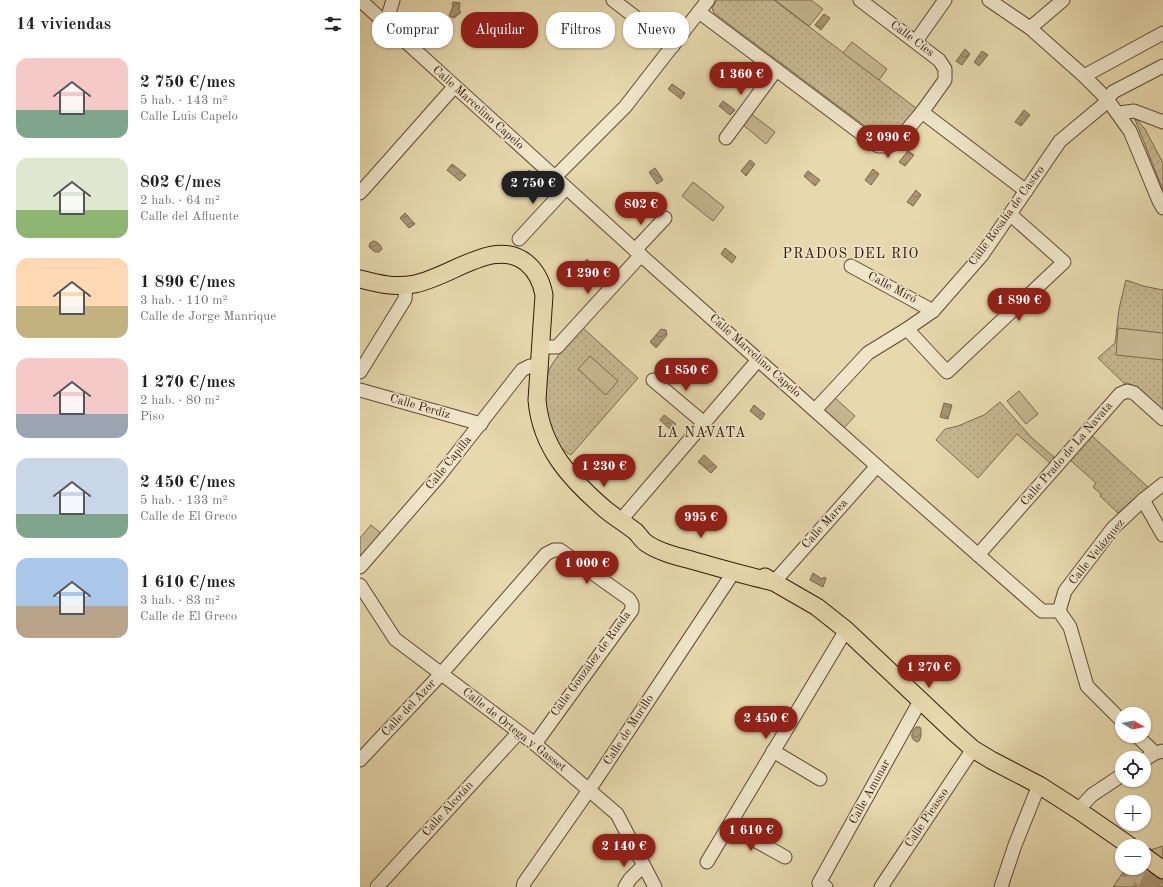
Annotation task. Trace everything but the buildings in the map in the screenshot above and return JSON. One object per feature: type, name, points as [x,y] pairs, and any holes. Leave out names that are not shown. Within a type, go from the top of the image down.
[{"type":"main road","points":[[360,279],[393,286],[406,286],[437,277],[492,255],[505,254],[517,257],[528,263],[533,268],[540,280],[544,302],[537,400],[538,417],[545,438],[556,458],[588,493],[640,537],[671,554],[733,573],[774,582]]},
{"type":"main road","points":[[640,537],[672,549],[686,550],[737,564],[757,572],[817,608],[846,630],[920,701],[973,748],[991,760],[1039,784],[1120,839]]},
{"type":"main road","points":[[686,550],[698,558],[730,567],[733,573]]},
{"type":"main road","points":[[733,573],[742,571],[757,572]]},
{"type":"main road","points":[[1151,861],[1163,870]]},
{"type":"street","name":"Calle Marcelino Capelo","points":[[360,0],[374,12]]},
{"type":"street","points":[[389,12],[393,0]]},
{"type":"street","points":[[613,0],[629,12]]},
{"type":"street","points":[[689,25],[708,0]]},
{"type":"street","name":"Calle Cíes","points":[[699,12],[878,146],[888,146],[897,142],[922,112],[945,80],[945,68],[939,60],[916,41],[860,0]]},
{"type":"street","points":[[916,41],[945,0]]},
{"type":"street","points":[[989,0],[1030,28],[1084,76],[1107,99],[1130,131],[1163,208]]},
{"type":"street","points":[[1030,28],[1063,0]]},
{"type":"street","points":[[1084,76],[1163,33]]},
{"type":"street","name":"Calle Marcelino Capelo","points":[[413,48],[758,360],[1042,611],[1059,611]]},
{"type":"street","points":[[555,177],[625,107],[671,48]]},
{"type":"street","name":"Calle Rosalía de Castro","points":[[815,410],[868,353],[933,311],[982,256],[1060,141],[1102,106],[1113,92],[1163,66]]},
{"type":"street","points":[[726,138],[776,70]]},
{"type":"street","points":[[360,194],[454,87]]},
{"type":"street","points":[[1118,113],[1134,111],[1163,122]]},
{"type":"street","points":[[922,112],[1026,191]]},
{"type":"street","points":[[519,239],[566,188]]},
{"type":"street","points":[[907,329],[947,372],[1064,262],[1011,215]]},
{"type":"street","points":[[540,347],[557,347],[665,218]]},
{"type":"street","name":"Calle Miró","points":[[851,266],[933,311]]},
{"type":"street","points":[[360,372],[405,299],[406,286]]},
{"type":"street","points":[[620,521],[758,360]]},
{"type":"street","name":"Calle Capilla","points":[[360,567],[440,474],[522,370],[530,366],[539,367]]},
{"type":"street","points":[[653,380],[704,423]]},
{"type":"street","name":"Calle Perdiz","points":[[360,390],[480,424]]},
{"type":"street","name":"Calle Prado de La Navata","points":[[978,555],[1120,394],[1127,391],[1134,393],[1163,420]]},
{"type":"street","name":"Calle Marea","points":[[774,582],[877,466]]},
{"type":"street","name":"Calle Velázquez","points":[[1059,611],[1065,591],[1113,528],[1143,500],[1163,484]]},
{"type":"street","points":[[1143,500],[1163,535]]},
{"type":"street","name":"Calle González de Rueda","points":[[441,674],[546,554],[554,550],[560,550],[629,599],[632,604],[632,610],[535,744]]},
{"type":"street","name":"Calle de Murillo","points":[[523,887],[524,883],[589,790],[733,573]]},
{"type":"street","name":"Calle de Ortega y Gasset","points":[[360,585],[395,638],[535,744],[617,814],[654,887]]},
{"type":"street","points":[[1059,611],[1070,627],[1087,686],[1115,714]]},
{"type":"street","points":[[707,862],[846,630]]},
{"type":"street","name":"Calle del Azor","points":[[360,760],[441,674]]},
{"type":"street","name":"Calle Amunar","points":[[820,886],[920,701]]},
{"type":"street","name":"Calle Alcotán","points":[[377,887],[519,732]]},
{"type":"street","points":[[1143,743],[1154,755]]},
{"type":"street","name":"Calle Picasso","points":[[881,887],[973,748]]},
{"type":"street","points":[[773,751],[820,779]]},
{"type":"street","points":[[1078,810],[1092,795],[1115,780]]},
{"type":"street","points":[[1001,887],[1015,845],[1039,784]]},
{"type":"street","points":[[729,826],[785,857]]},
{"type":"street","points":[[625,887],[643,866]]},
{"type":"green space","points":[[717,0],[774,0],[916,108],[893,137],[889,139],[881,138],[714,13],[712,8]]},
{"type":"green space","points":[[775,0],[811,0],[823,9],[809,26]]},
{"type":"green space","points":[[852,42],[887,69],[879,80],[843,53]]},
{"type":"green space","points":[[750,113],[775,132],[766,144],[742,124]]},
{"type":"green space","points":[[1134,117],[1145,129],[1163,163],[1163,190]]},
{"type":"green space","points":[[693,182],[724,207],[713,221],[682,196]]},
{"type":"green space","points":[[1126,280],[1143,286],[1163,290],[1163,412],[1135,387],[1130,384],[1125,384],[1098,358],[1115,343],[1119,309]]},
{"type":"green space","points":[[583,328],[638,378],[571,455],[561,447],[556,439],[546,409],[545,397],[547,377],[550,368],[561,352]]},
{"type":"green space","points":[[1118,328],[1163,333],[1163,360],[1116,355]]},
{"type":"green space","points":[[590,356],[618,381],[606,395],[578,369]]},
{"type":"green space","points":[[1019,391],[1038,414],[1026,424],[1007,401]]},
{"type":"green space","points":[[835,398],[855,416],[844,428],[824,410]]},
{"type":"green space","points":[[1000,402],[1032,438],[1054,457],[1050,463],[1017,434],[978,478],[936,440],[945,429],[958,426],[984,415]]},
{"type":"green space","points":[[1091,435],[1148,487],[1118,513],[1093,487],[1096,483],[1069,459]]},
{"type":"green space","points":[[371,525],[383,535],[360,561],[360,538]]},
{"type":"green space","points":[[1163,846],[1163,887],[1113,887],[1121,875],[1151,875],[1151,850]]},
{"type":"water","points":[[453,2],[460,3],[459,10],[461,12],[454,18],[453,12],[451,12],[453,6]]},
{"type":"water","points":[[824,14],[830,18],[821,30],[815,25]]},
{"type":"water","points":[[965,49],[970,54],[962,65],[956,61]]},
{"type":"water","points":[[982,51],[988,55],[979,66],[974,62]]},
{"type":"water","points":[[672,84],[685,93],[681,99],[668,89]]},
{"type":"water","points":[[723,101],[735,110],[730,115],[719,106]]},
{"type":"water","points":[[1024,110],[1030,115],[1021,126],[1015,122]]},
{"type":"water","points":[[908,151],[914,155],[905,166],[899,162]]},
{"type":"water","points":[[750,160],[755,164],[746,176],[741,171]]},
{"type":"water","points":[[452,164],[466,175],[460,181],[447,170]]},
{"type":"water","points":[[655,168],[663,180],[657,184],[649,172]]},
{"type":"water","points":[[873,169],[879,174],[871,185],[865,180]]},
{"type":"water","points":[[529,170],[547,186],[546,188],[525,174]]},
{"type":"water","points":[[808,171],[820,180],[815,186],[804,176]]},
{"type":"water","points":[[916,190],[921,195],[913,206],[907,202]]},
{"type":"water","points":[[405,213],[415,224],[409,228],[400,218]]},
{"type":"water","points":[[373,241],[377,242],[381,246],[382,249],[379,252],[375,252],[369,247],[370,243]]},
{"type":"water","points":[[725,248],[736,257],[732,263],[721,254]]},
{"type":"water","points":[[587,259],[589,261],[588,264],[594,270],[589,275],[580,266]]},
{"type":"water","points":[[661,329],[666,330],[667,335],[656,348],[650,342]]},
{"type":"water","points":[[944,403],[952,405],[948,419],[940,417]]},
{"type":"water","points":[[754,405],[765,414],[761,420],[750,411]]},
{"type":"water","points":[[664,415],[676,424],[671,430],[660,420]]},
{"type":"water","points":[[704,455],[717,467],[711,473],[698,462]]},
{"type":"water","points":[[813,573],[822,579],[824,577],[826,578],[823,587],[810,580]]},
{"type":"water","points":[[916,727],[920,727],[921,730],[918,742],[912,738],[913,731]]},
{"type":"waterway","points":[[1148,887],[1151,881],[1163,869]]},
{"type":"district","name":"PRADOS DEL RIO","points":[[851,254]]},
{"type":"district","name":"LA NAVATA","points":[[702,433]]}]
